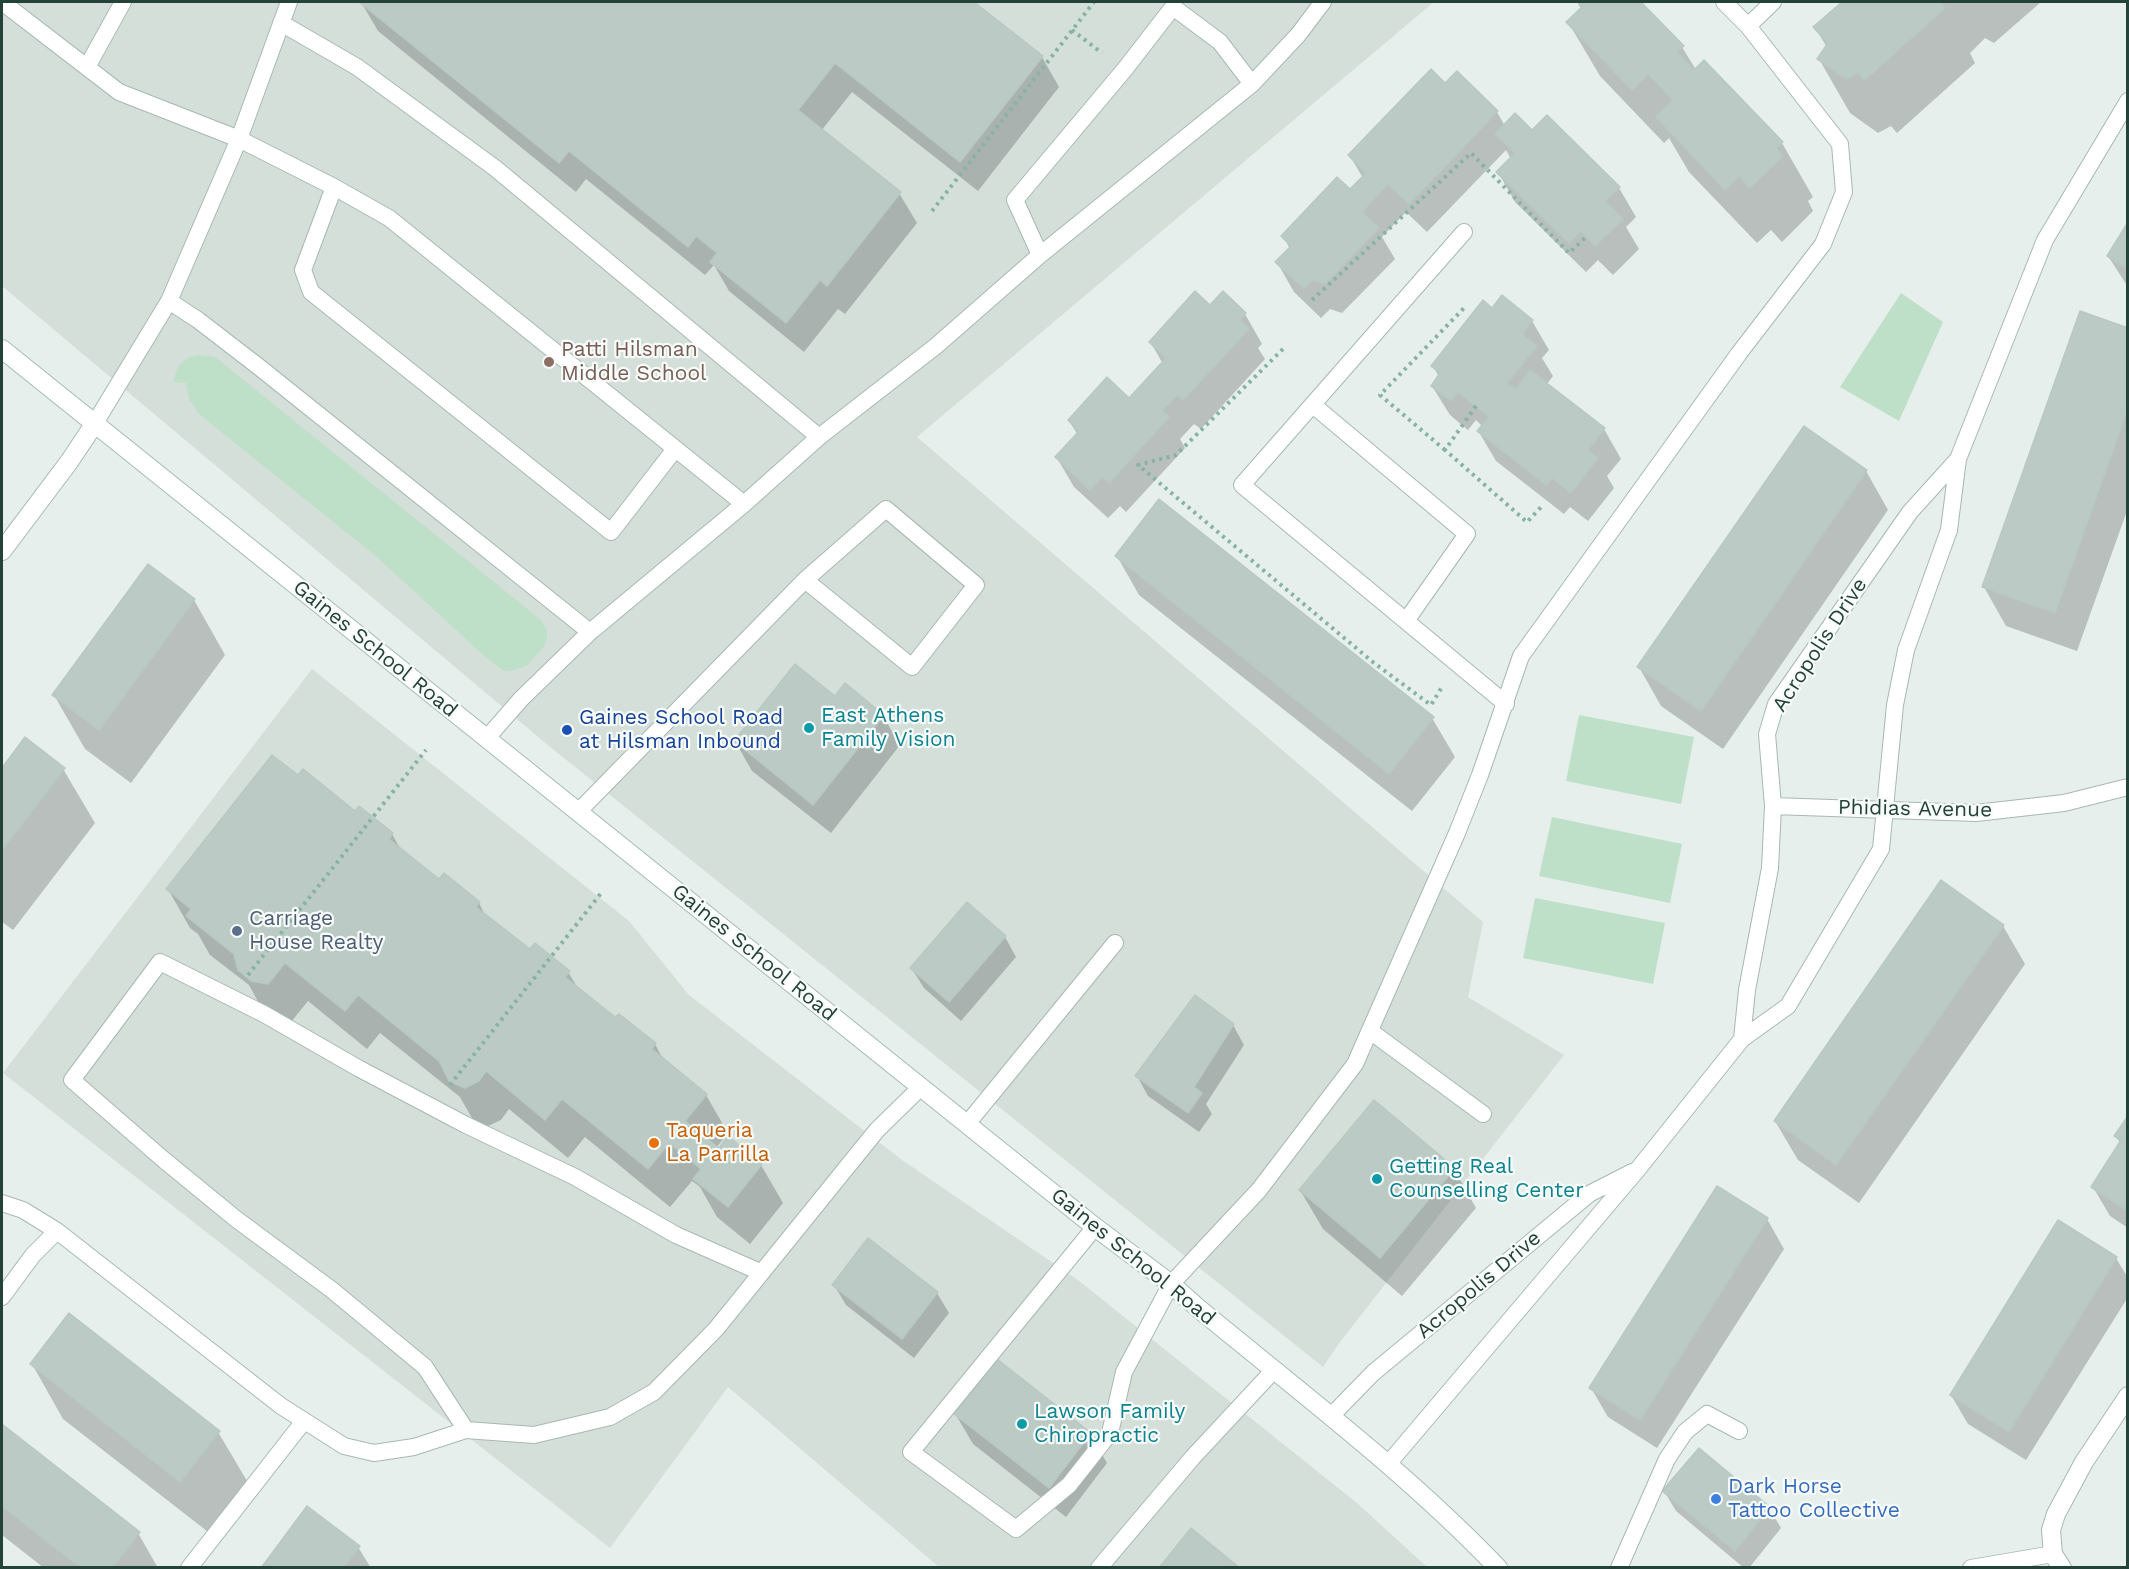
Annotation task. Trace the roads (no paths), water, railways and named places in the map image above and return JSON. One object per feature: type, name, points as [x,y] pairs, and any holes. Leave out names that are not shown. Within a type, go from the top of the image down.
[{"type":"main road","name":"Gaines School Road","points":[[2,349],[1095,1227],[1171,1284],[1388,1464],[1460,1528],[1498,1568]]},
{"type":"main road","points":[[2,551],[69,462],[95,423]]},
{"type":"main road","points":[[2057,1561],[2051,1530],[2056,1514],[2084,1462],[2127,1396]]},
{"type":"lane","points":[[2,2],[119,92],[239,139],[389,218],[744,504]]},
{"type":"lane","points":[[87,67],[123,2]]},
{"type":"lane","points":[[95,423],[169,301],[239,139],[289,2]]},
{"type":"lane","points":[[487,738],[521,699],[590,632],[744,504],[819,437],[936,346],[1040,255],[1252,84],[1298,35],[1323,2]]},
{"type":"lane","points":[[1095,1227],[910,1452],[1016,1529],[1070,1485],[1110,1433],[1124,1372],[1171,1284],[1259,1190],[1355,1064],[1457,833],[1506,704],[1521,656],[1740,352],[1823,243],[1844,192],[1840,144],[1748,26],[1724,2]]},
{"type":"lane","points":[[1748,26],[1773,2]]},
{"type":"lane","points":[[1040,255],[1015,200],[1125,69],[1173,7],[1220,42],[1252,84]]},
{"type":"lane","points":[[281,23],[357,67],[495,168],[819,437]]},
{"type":"lane","name":"Acropolis Drive","points":[[1388,1464],[1638,1169],[1742,1039],[1788,1006],[1881,849],[1895,705],[1906,650],[1949,530],[1958,459],[2045,240],[2127,101]]},
{"type":"lane","points":[[334,187],[303,270],[312,292],[611,532],[675,449]]},
{"type":"lane","points":[[1464,232],[1242,485],[1506,704]]},
{"type":"lane","points":[[169,301],[198,320],[259,367],[590,632]]},
{"type":"lane","points":[[1313,405],[1467,534],[1406,621]]},
{"type":"lane","name":"Acropolis Drive","points":[[1742,1039],[1748,990],[1770,868],[1773,806],[1767,734],[1776,704],[1910,512],[1958,459]]},
{"type":"lane","points":[[578,812],[805,580],[886,509],[976,585],[912,667],[805,580]]},
{"type":"lane","name":"Phidias Avenue","points":[[1773,806],[1976,813],[2064,803],[2127,788]]},
{"type":"lane","points":[[967,1124],[1115,943]]},
{"type":"lane","points":[[466,1430],[425,1367],[332,1290],[236,1219],[72,1080],[160,962],[264,1014],[358,1068],[466,1125],[575,1177],[676,1235],[760,1272]]},
{"type":"lane","points":[[1370,1031],[1483,1114]]},
{"type":"lane","points":[[2,1203],[23,1210],[57,1231],[280,1407],[344,1446],[374,1453],[414,1447],[466,1430],[534,1435],[610,1417],[654,1392],[716,1329],[877,1130],[921,1087]]},
{"type":"lane","name":"Acropolis Drive","points":[[1330,1416],[1373,1374],[1589,1194],[1638,1169]]},
{"type":"lane","points":[[2,1297],[33,1255],[57,1231]]},
{"type":"lane","points":[[1099,1568],[1193,1457],[1274,1370]]},
{"type":"lane","points":[[1619,1568],[1667,1459],[1685,1432],[1707,1414],[1739,1431]]},
{"type":"lane","points":[[189,1568],[304,1421]]},
{"type":"lane","points":[[1971,1568],[2057,1561]]},
{"type":"place","name":"Patti Hilsman Middle School","points":[[549,362]]},
{"type":"place","name":"East Athens Family Vision","points":[[809,728]]},
{"type":"place","name":"Gaines School Road at Hilsman Inbound","points":[[567,730]]},
{"type":"place","name":"Carriage House Realty","points":[[237,931]]},
{"type":"place","name":"Taqueria La Parrilla","points":[[654,1143]]},
{"type":"place","name":"Getting Real Counselling Center","points":[[1377,1179]]},
{"type":"place","name":"Lawson Family Chiropractic","points":[[1022,1424]]},
{"type":"place","name":"Dark Horse Tattoo Collective","points":[[1716,1499]]}]
